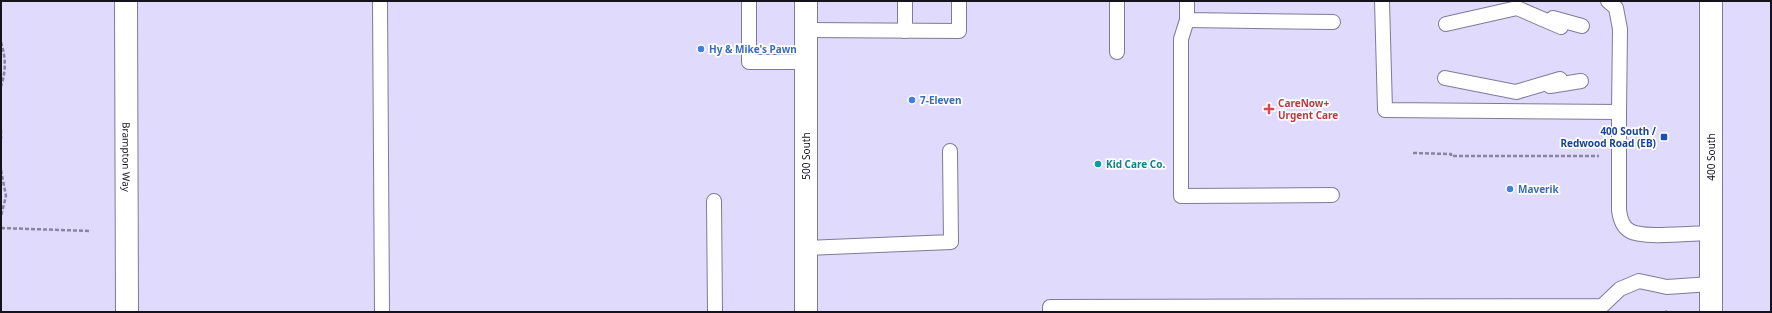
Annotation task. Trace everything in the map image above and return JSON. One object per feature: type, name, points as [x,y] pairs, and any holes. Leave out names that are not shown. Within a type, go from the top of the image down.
[{"type":"street","name":"Brampton Way","points":[[126,1],[127,312]]},
{"type":"street","name":"500 South","points":[[806,1],[806,312]]},
{"type":"street","name":"400 South","points":[[1711,1],[1711,312]]},
{"type":"lane","points":[[380,1],[382,312]]},
{"type":"lane","points":[[748,1],[749,62],[806,62]]},
{"type":"lane","points":[[905,1],[905,31]]},
{"type":"lane","points":[[806,30],[959,31],[959,1]]},
{"type":"lane","points":[[1117,1],[1117,52]]},
{"type":"lane","points":[[1187,1],[1187,20],[1181,39],[1181,196],[1332,195]]},
{"type":"lane","points":[[1382,1],[1385,110],[1619,112]]},
{"type":"lane","points":[[1608,1],[1616,8],[1620,29],[1618,210],[1621,223],[1630,231],[1642,234],[1711,232]]},
{"type":"lane","points":[[1498,24],[1517,5]]},
{"type":"lane","points":[[1517,5],[1529,26]]},
{"type":"lane","points":[[1446,24],[1517,5],[1582,26]]},
{"type":"lane","points":[[1467,24],[1517,5],[1561,27]]},
{"type":"lane","points":[[1187,20],[1333,22]]},
{"type":"lane","points":[[1445,78],[1516,92],[1581,81]]},
{"type":"lane","points":[[1497,78],[1516,92]]},
{"type":"lane","points":[[1466,79],[1516,92],[1560,79]]},
{"type":"lane","points":[[1516,110],[1516,92],[1529,80]]},
{"type":"lane","points":[[806,248],[951,242],[950,151]]},
{"type":"lane","points":[[714,201],[715,312]]},
{"type":"lane","points":[[1050,312],[1050,307],[1109,309],[1602,306],[1620,289],[1639,281],[1667,287],[1711,284]]},
{"type":"path","points":[[1,42],[5,62],[5,74],[1,86]]},
{"type":"path","points":[[1,130],[1,139]]},
{"type":"path","points":[[1413,153],[1451,154],[1451,156],[1599,156]]},
{"type":"path","points":[[1,170],[6,196],[1,216]]},
{"type":"path","points":[[1,228],[91,231]]},
{"type":"place","name":"Hy & Mike's Pawn","points":[[701,49]]},
{"type":"place","name":"7-Eleven","points":[[912,100]]},
{"type":"place","name":"CareNow+ Urgent Care","points":[[1269,109]]},
{"type":"place","name":"400 South / Redwood Road (EB)","points":[[1664,137]]},
{"type":"place","name":"Kid Care Co.","points":[[1098,164]]},
{"type":"place","name":"Maverik","points":[[1510,189]]}]
